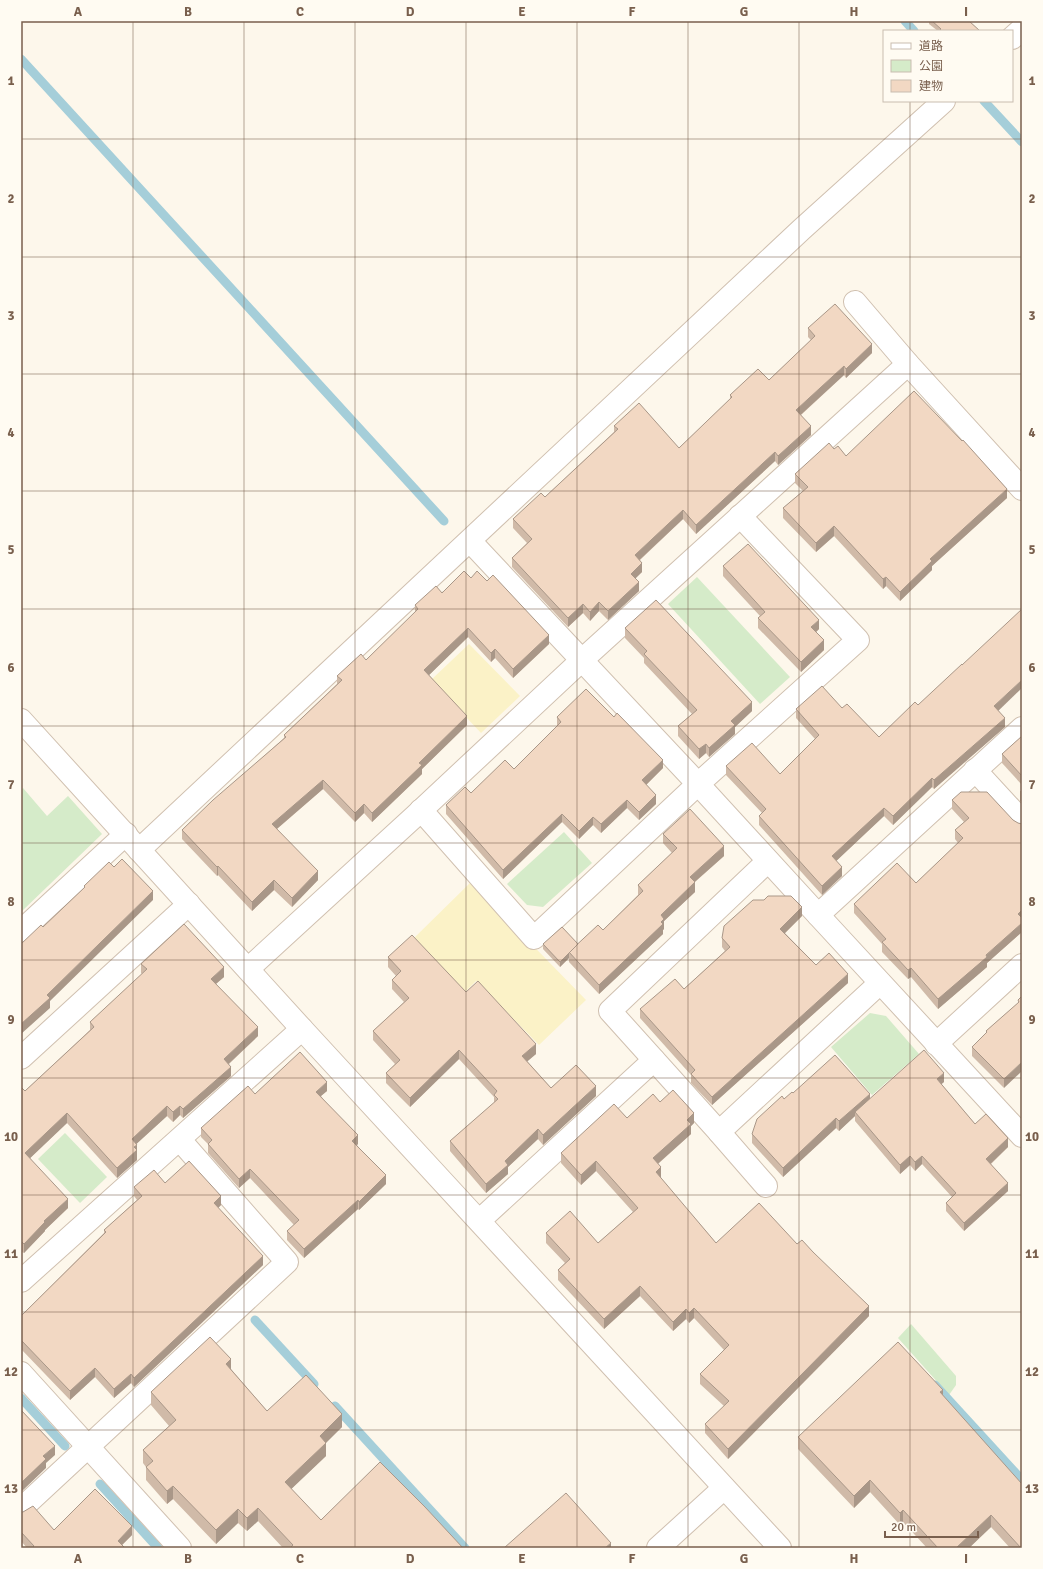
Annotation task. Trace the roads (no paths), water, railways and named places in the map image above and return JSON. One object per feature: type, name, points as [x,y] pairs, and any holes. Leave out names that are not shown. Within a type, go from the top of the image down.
[{"type":"street","points":[[1013,37],[1022,29]]},
{"type":"street","points":[[21,930],[133,842],[470,541],[802,229],[943,102]]},
{"type":"street","points":[[854,302],[908,364],[1022,489]]},
{"type":"street","points":[[248,969],[582,660],[908,364]]},
{"type":"street","points":[[421,810],[534,938],[698,784],[858,640],[740,516]]},
{"type":"street","points":[[470,541],[698,784],[1022,1136]]},
{"type":"street","points":[[21,720],[302,1029],[480,1220],[780,1548]]},
{"type":"street","points":[[818,916],[1022,728]]},
{"type":"street","points":[[975,770],[1022,821]]},
{"type":"street","points":[[766,1186],[610,1011],[768,861]]},
{"type":"street","points":[[21,1058],[189,904]]},
{"type":"street","points":[[936,1044],[1022,965]]},
{"type":"street","points":[[719,1132],[880,983]]},
{"type":"street","points":[[21,1281],[302,1029]]},
{"type":"street","points":[[480,1220],[654,1060]]},
{"type":"street","points":[[21,1510],[287,1262],[180,1140]]},
{"type":"street","points":[[21,1373],[180,1548]]},
{"type":"street","points":[[658,1548],[724,1488]]},
{"type":"waterway","points":[[905,21],[913,30]]},
{"type":"waterway","points":[[21,59],[444,521]]},
{"type":"waterway","points":[[985,102],[1022,142]]},
{"type":"waterway","points":[[255,1320],[314,1384]]},
{"type":"waterway","points":[[935,1385],[1022,1480]]},
{"type":"waterway","points":[[21,1398],[65,1446]]},
{"type":"waterway","points":[[335,1406],[465,1548]]},
{"type":"waterway","points":[[100,1484],[158,1548]]}]
